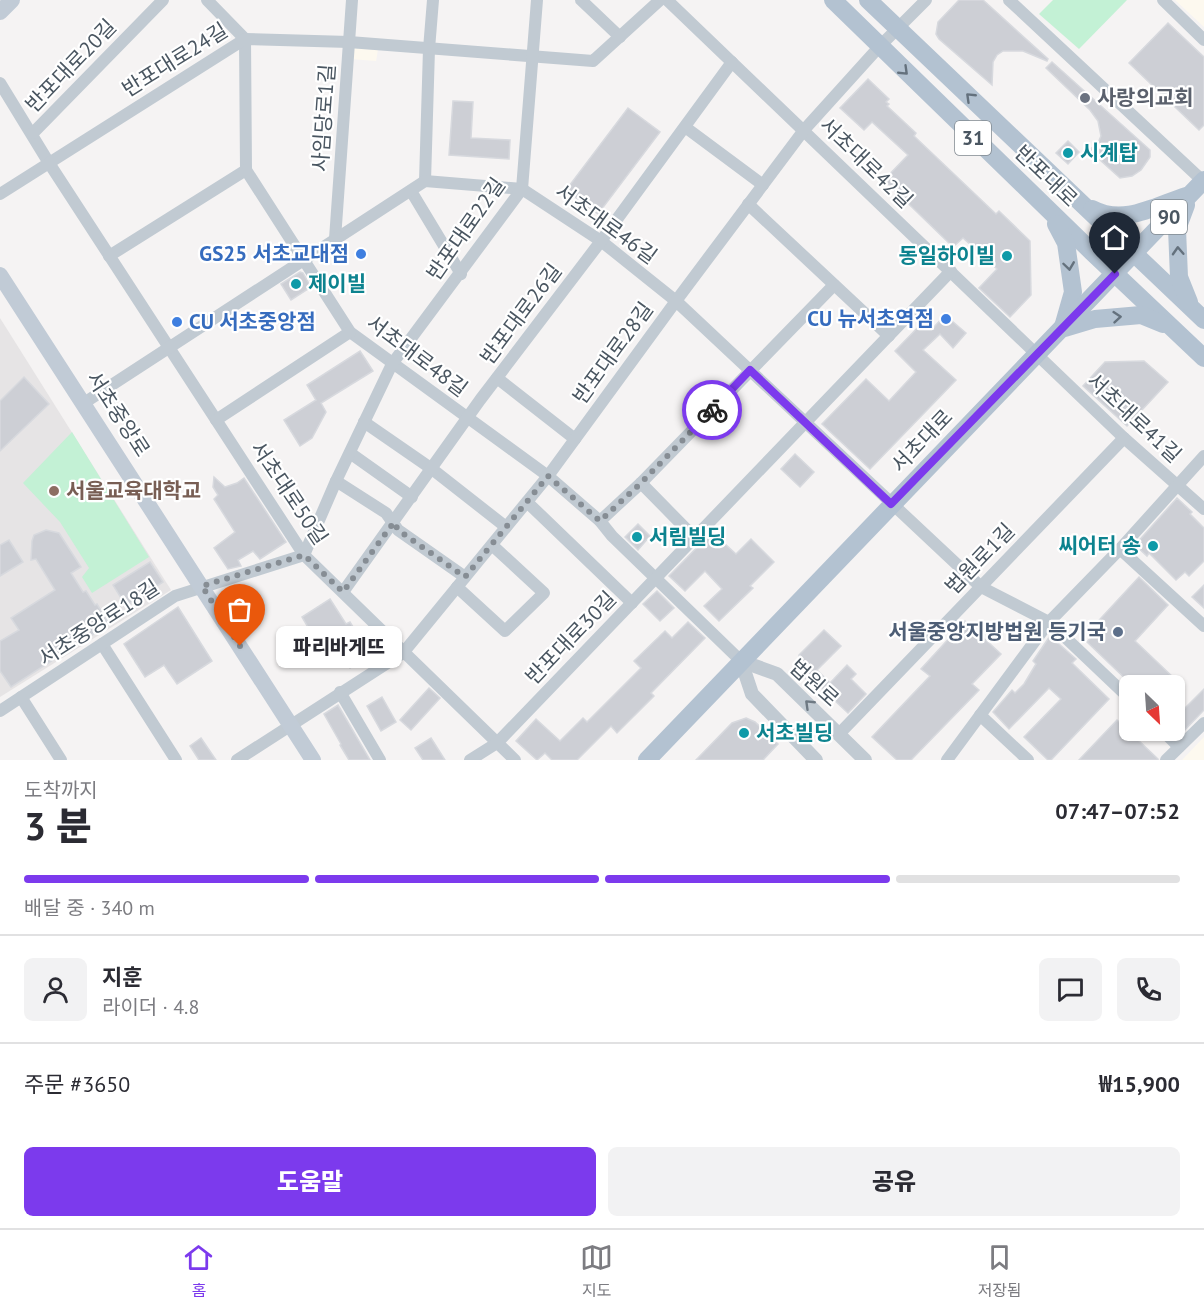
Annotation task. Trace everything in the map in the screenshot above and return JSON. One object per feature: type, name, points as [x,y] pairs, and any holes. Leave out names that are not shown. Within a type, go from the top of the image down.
[{"type":"main road","points":[[0,12],[12,0]]},
{"type":"main road","name":"반포대로","points":[[833,0],[1050,212],[1204,358]]},
{"type":"main road","name":"반포대로","points":[[868,0],[1198,314]]},
{"type":"main road","name":"서초대로","points":[[647,760],[1204,181]]},
{"type":"main road","points":[[1084,205],[1101,214],[1115,217],[1144,212],[1190,195]]},
{"type":"main road","points":[[1190,195],[1177,229],[1179,277],[1198,314]]},
{"type":"main road","points":[[1050,212],[1066,243],[1073,292],[1063,329]]},
{"type":"main road","name":"서초중앙로","points":[[0,275],[313,760]]},
{"type":"main road","points":[[1063,329],[1095,319],[1141,315],[1171,327]]},
{"type":"street","name":"반포대로20길","points":[[33,133],[163,0]]},
{"type":"street","points":[[109,256],[246,170],[244,39],[207,0]]},
{"type":"street","name":"사임당로1길","points":[[335,239],[352,0]]},
{"type":"street","points":[[84,404],[425,181],[429,49],[433,0]]},
{"type":"street","name":"반포대로22길","points":[[304,555],[336,481],[392,364],[522,189],[537,0]]},
{"type":"street","points":[[581,0],[620,37]]},
{"type":"street","name":"반포대로24길","points":[[0,194],[244,39],[349,42],[593,61],[660,0]]},
{"type":"street","name":"서초대로42길","points":[[667,0],[1038,355]]},
{"type":"street","name":"반포대로28길","points":[[237,760],[403,652],[548,476],[804,130],[879,46],[926,0]]},
{"type":"street","points":[[1009,0],[1204,181]]},
{"type":"street","points":[[1163,0],[1204,40]]},
{"type":"street","name":"반포대로26길","points":[[343,592],[497,378],[732,62]]},
{"type":"street","name":"서초대로50길","points":[[0,83],[33,133],[49,163],[304,555],[514,760]]},
{"type":"street","points":[[685,127],[763,184]]},
{"type":"street","name":"서초대로48길","points":[[246,170],[350,332],[548,476],[600,521],[612,536],[741,661]]},
{"type":"street","name":"서초대로46길","points":[[425,181],[522,189],[601,241],[676,301],[981,587],[1048,621],[1119,689]]},
{"type":"street","points":[[411,191],[460,274]]},
{"type":"street","points":[[748,204],[889,336]]},
{"type":"street","name":"반포대로30길","points":[[470,760],[497,743],[951,272]]},
{"type":"street","points":[[600,521],[641,483],[834,285]]},
{"type":"street","points":[[216,420],[350,332]]},
{"type":"street","name":"서초대로41길","points":[[1038,355],[1124,438],[1204,509]]},
{"type":"street","name":"반포대로28길","points":[[497,378],[575,439]]},
{"type":"street","points":[[364,422],[432,469],[506,527]]},
{"type":"street","name":"법원로1길","points":[[839,734],[1124,438]]},
{"type":"street","points":[[350,453],[412,497]]},
{"type":"street","points":[[947,760],[1048,621],[1120,549],[1204,456]]},
{"type":"street","points":[[336,481],[386,513],[398,530],[461,582],[505,631],[544,593],[492,545]]},
{"type":"street","points":[[641,483],[694,538]]},
{"type":"street","points":[[527,501],[632,603]]},
{"type":"street","points":[[1120,549],[1204,626]]},
{"type":"street","points":[[202,586],[304,555]]},
{"type":"street","name":"서초중앙로18길","points":[[0,711],[175,596],[202,586]]},
{"type":"street","points":[[102,644],[176,760]]},
{"type":"street","points":[[741,661],[752,694],[815,760]]},
{"type":"street","name":"법원로","points":[[741,661],[777,674],[866,760]]},
{"type":"street","points":[[340,692],[380,760]]},
{"type":"street","points":[[21,697],[61,760]]},
{"type":"street","points":[[980,715],[1028,760]]},
{"type":"street","points":[[1166,760],[1204,723]]},
{"type":"street","points":[[1173,741],[1179,747]]},
{"type":"shaded area","points":[[1175,0],[1204,0],[1204,27]]},
{"type":"shaded area","points":[[350,48],[378,50],[376,61],[350,59]]},
{"type":"shaded area","name":"서울교육대학교","points":[[0,318],[171,590],[0,697]]},
{"type":"shaded area","points":[[1204,737],[1204,760],[1182,760]]},
{"type":"green space","points":[[1053,0],[1127,0],[1079,49],[1039,14]]},
{"type":"green space","points":[[72,432],[149,557],[92,593],[82,577],[89,568],[60,522],[23,483]]},
{"type":"building","points":[[959,0],[983,0],[1048,59],[1047,61],[1023,51],[1003,51],[993,62],[992,85],[936,34],[938,22]]},
{"type":"building","points":[[1168,23],[1204,57],[1204,125],[1199,130],[1129,63]]},
{"type":"building","points":[[1052,62],[1150,150],[1150,157],[1141,170],[1132,176],[1120,178],[1089,150],[1098,143],[1101,136],[1098,121],[1090,110],[1046,68]]},
{"type":"building","points":[[868,79],[889,99],[886,102],[889,104],[887,106],[916,133],[914,136],[996,214],[999,211],[1030,241],[1031,295],[1010,317],[979,288],[997,269],[963,238],[953,247],[884,180],[908,155],[872,122],[864,130],[840,108]]},
{"type":"building","points":[[453,101],[473,102],[471,138],[510,140],[509,159],[449,155]]},
{"type":"building","points":[[628,108],[660,132],[598,214],[566,190]]},
{"type":"building","name":"시계탑","points":[[1068,141],[1079,152],[1068,164],[1056,153]]},
{"type":"building","name":"제이빌","points":[[300,272],[303,273],[311,287],[291,300],[281,284]]},
{"type":"building","points":[[945,315],[966,333],[953,348],[940,334],[923,350],[956,380],[870,469],[822,424],[866,379],[889,401],[916,372],[895,351],[926,319],[934,327]]},
{"type":"building","points":[[360,351],[373,371],[321,403],[326,412],[312,438],[300,446],[284,420],[316,400],[307,385]]},
{"type":"building","points":[[1144,361],[1168,382],[1127,426],[1083,386],[1105,362]]},
{"type":"building","points":[[24,377],[49,404],[0,451],[0,401]]},
{"type":"building","points":[[795,454],[814,472],[800,487],[781,469]]},
{"type":"building","points":[[214,477],[225,487],[244,478],[286,542],[260,559],[253,551],[238,560],[241,566],[228,569],[214,548],[235,532],[214,499],[218,495],[213,487]]},
{"type":"building","points":[[1177,498],[1204,528],[1204,561],[1189,576],[1185,572],[1176,580],[1149,553],[1147,556],[1135,545]]},
{"type":"building","name":"서림빌딩","points":[[638,524],[650,536],[638,550],[625,537]]},
{"type":"building","points":[[46,530],[59,533],[81,567],[71,573],[83,592],[86,591],[95,605],[97,604],[109,624],[11,687],[0,671],[0,641],[19,630],[11,618],[55,590],[36,559],[31,560],[34,535]]},
{"type":"building","points":[[712,532],[736,554],[751,539],[774,562],[750,586],[753,588],[719,621],[704,606],[722,589],[705,571],[685,591],[669,576]]},
{"type":"building","points":[[9,540],[23,562],[0,576],[0,545]]},
{"type":"building","points":[[150,562],[163,582],[126,606],[113,585]]},
{"type":"building","name":"서울중앙지방법원 등기국","points":[[1139,577],[1168,605],[1135,641],[1171,675],[1122,675],[1087,642],[1094,634],[1090,630]]},
{"type":"building","points":[[1204,585],[1204,608],[1192,597]]},
{"type":"building","points":[[657,591],[674,608],[660,621],[643,604]]},
{"type":"building","points":[[330,599],[346,624],[350,622],[370,655],[350,668],[337,647],[318,660],[314,653],[291,667],[279,648],[309,629],[302,617]]},
{"type":"building","points":[[178,607],[212,661],[177,684],[164,665],[145,677],[124,644]]},
{"type":"building","points":[[965,621],[1001,654],[972,684],[979,690],[911,760],[897,760],[872,737],[930,676],[921,669]]},
{"type":"building","points":[[688,622],[705,638],[651,693],[654,696],[617,733],[611,726],[577,760],[552,760],[545,753],[537,760],[516,741],[536,719],[560,741],[583,718],[587,722],[641,668],[634,661],[665,631],[672,638]]},
{"type":"building","points":[[824,630],[841,646],[817,670],[830,683],[847,665],[856,674],[851,679],[866,694],[848,713],[818,685],[815,688],[800,673],[799,655]]},
{"type":"building","points":[[1050,636],[1076,659],[1072,663],[1109,699],[1051,760],[1048,760],[1024,737],[1061,699],[1049,688],[1009,729],[993,712],[1012,690],[1015,693],[1024,684],[1036,664],[1033,661]]},
{"type":"building","points":[[429,688],[440,698],[411,730],[400,720]]},
{"type":"building","points":[[1204,689],[1204,710],[1185,730],[1185,708]]},
{"type":"building","points":[[382,697],[396,722],[381,731],[367,706]]},
{"type":"building","points":[[338,705],[370,760],[349,760],[340,745],[324,714]]},
{"type":"building","name":"서초빌딩","points":[[746,718],[755,722],[778,744],[763,760],[696,760],[732,723]]},
{"type":"building","points":[[1117,720],[1119,722],[1119,741],[1139,741],[1158,759],[1158,760],[1079,760]]},
{"type":"building","points":[[201,738],[216,760],[199,760],[190,746]]},
{"type":"building","points":[[431,738],[445,760],[423,760],[415,748]]},
{"type":"way so far","points":[[240,646],[202,586],[304,555],[343,592],[394,522],[398,530],[465,577],[548,476],[600,521],[641,483],[712,410]]},
{"type":"place","name":"사랑의교회","points":[[1085,98]]},
{"type":"place","name":"시계탑","points":[[1068,153]]},
{"type":"place","name":"GS25 서초교대점","points":[[361,254]]},
{"type":"place","name":"동일하이빌","points":[[1007,256]]},
{"type":"place","name":"제이빌","points":[[296,284]]},
{"type":"place","name":"CU 뉴서초역점","points":[[946,319]]},
{"type":"place","name":"CU 서초중앙점","points":[[177,322]]},
{"type":"place","name":"서울교육대학교","points":[[54,491]]},
{"type":"place","name":"서림빌딩","points":[[637,537]]},
{"type":"place","name":"씨어터 송","points":[[1153,546]]},
{"type":"place","name":"서울중앙지방법원 등기국","points":[[1118,632]]},
{"type":"place","name":"파리바게뜨","points":[[240,646]]},
{"type":"place","name":"서초빌딩","points":[[744,733]]},
{"type":"route","points":[[712,410],[750,370],[891,504],[1115,274]]}]
